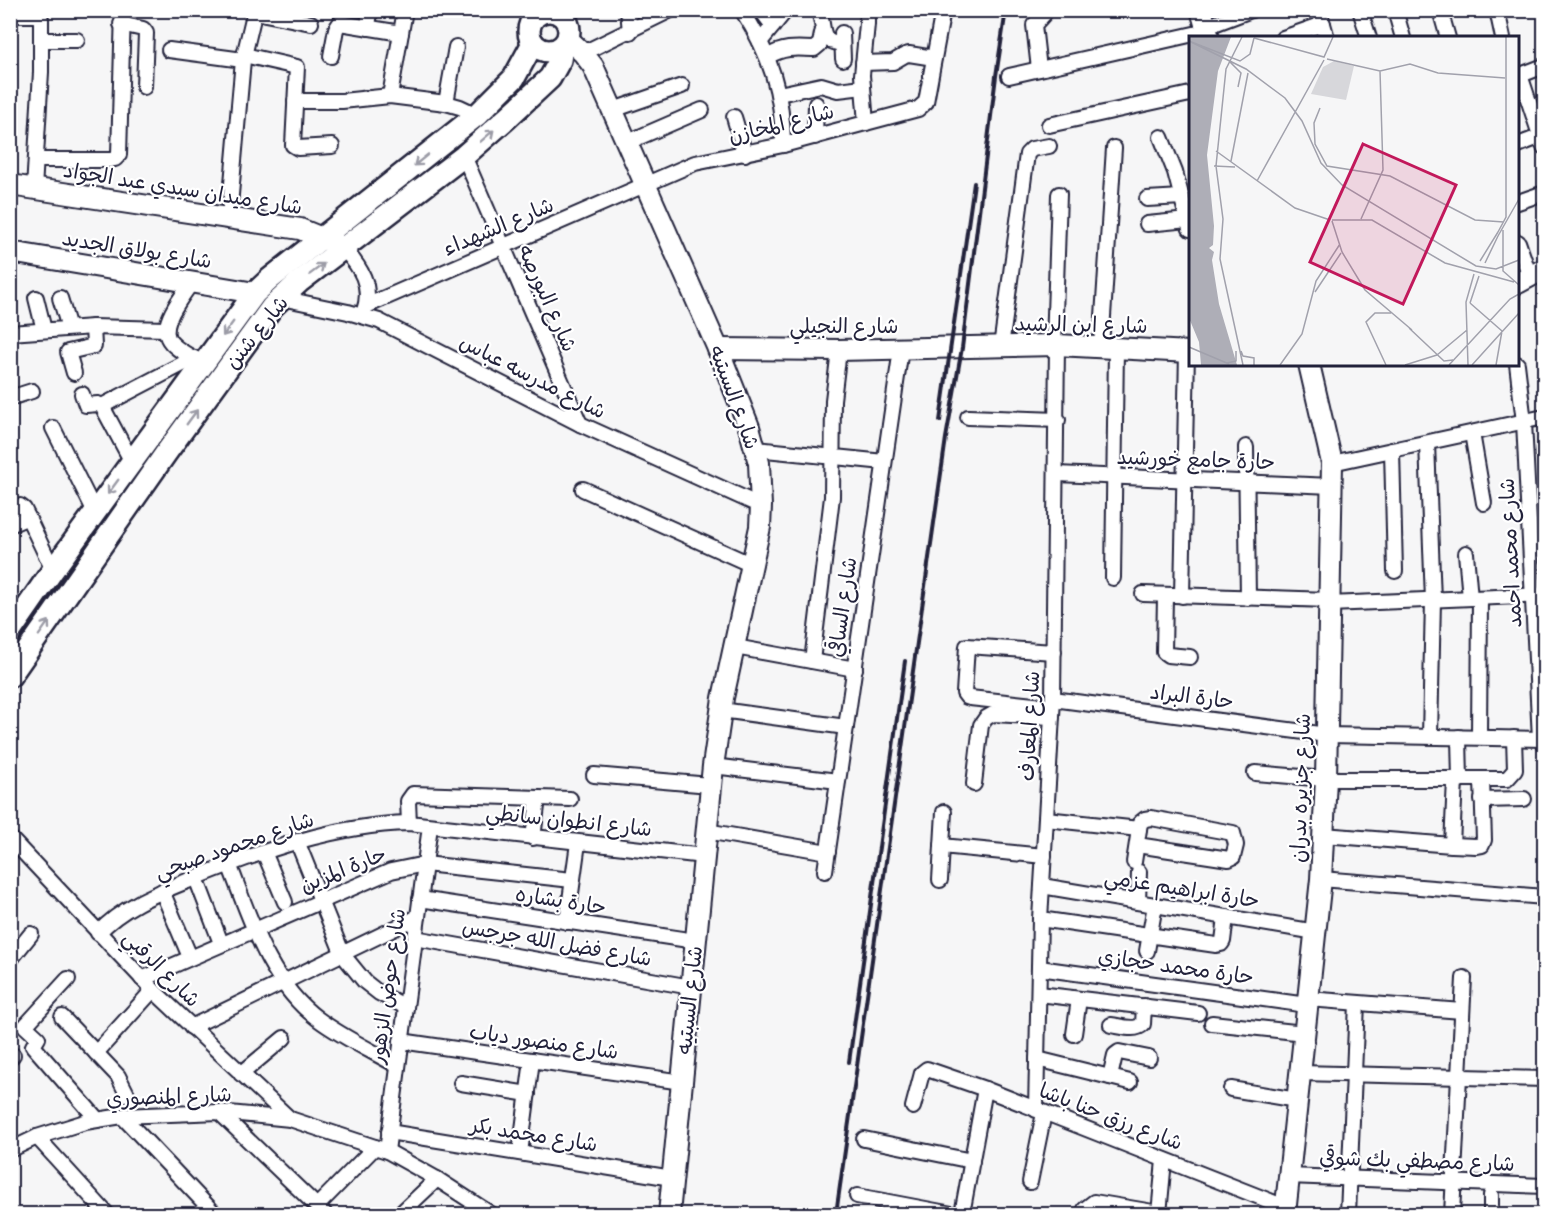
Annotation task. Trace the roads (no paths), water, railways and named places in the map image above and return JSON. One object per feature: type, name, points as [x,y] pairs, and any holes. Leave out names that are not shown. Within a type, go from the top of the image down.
[{"type":"main road","points":[[549,10],[565,14],[570,28],[571,46],[546,52],[533,44],[529,28],[538,12],[549,10]]},
{"type":"main road","name":"شارع شنن","points":[[13,622],[132,462],[198,361],[255,293],[477,115],[514,78],[533,44]]},
{"type":"main road","name":"شارع شنن","points":[[12,672],[257,326],[281,298],[464,156],[550,78],[571,46]]},
{"type":"main road","points":[[147,440],[166,453]]},
{"type":"street","points":[[12,10],[15,15],[36,15],[40,18],[42,40],[34,189]]},
{"type":"street","points":[[368,28],[370,10]]},
{"type":"street","points":[[390,96],[405,10]]},
{"type":"street","points":[[628,10],[630,32]]},
{"type":"street","points":[[571,46],[630,32],[671,10]]},
{"type":"street","points":[[742,10],[767,57],[779,94],[783,119],[783,145]]},
{"type":"street","points":[[761,10],[773,26]]},
{"type":"street","points":[[760,42],[786,10]]},
{"type":"street","points":[[866,123],[863,63],[867,10]]},
{"type":"street","points":[[863,63],[893,62],[909,54],[934,58],[943,10]]},
{"type":"street","points":[[1039,69],[1034,26],[1044,14],[1044,10]]},
{"type":"street","points":[[1009,76],[1206,26],[1251,10]]},
{"type":"street","points":[[1360,10],[1368,36]]},
{"type":"street","points":[[1395,10],[1402,36]]},
{"type":"street","points":[[1440,10],[1447,36]]},
{"type":"street","points":[[1497,10],[1503,36]]},
{"type":"street","points":[[229,217],[244,58],[255,11],[311,24]]},
{"type":"street","points":[[36,160],[110,160],[116,159],[119,155],[122,17],[146,33],[144,87]]},
{"type":"street","points":[[331,56],[338,25],[345,17],[368,28],[401,33]]},
{"type":"street","points":[[821,22],[836,18]]},
{"type":"street","points":[[767,57],[778,51],[795,47],[814,49],[820,44],[821,22]]},
{"type":"street","points":[[821,22],[827,40],[842,39],[843,59]]},
{"type":"street","points":[[1289,36],[1323,24]]},
{"type":"street","points":[[42,40],[77,40]]},
{"type":"street","points":[[446,103],[456,46]]},
{"type":"street","name":"شارع السبتيه","points":[[571,46],[593,66],[628,142],[718,349],[756,449],[761,481],[760,527],[721,710],[712,776],[669,1215]]},
{"type":"street","points":[[169,50],[295,66],[297,70],[293,145],[298,148],[332,146]]},
{"type":"street","name":"شارع المخازن","points":[[646,186],[695,164],[783,145],[918,109],[926,102],[934,58]]},
{"type":"street","points":[[1519,144],[1543,139],[1519,75],[1545,66]]},
{"type":"street","points":[[613,110],[682,86]]},
{"type":"street","points":[[779,94],[821,86],[838,90],[863,87]]},
{"type":"street","points":[[1049,125],[1189,94]]},
{"type":"street","points":[[295,101],[342,101],[390,96],[446,103],[477,115]]},
{"type":"street","points":[[815,136],[816,104]]},
{"type":"street","points":[[628,142],[702,110]]},
{"type":"street","points":[[734,117],[745,154]]},
{"type":"street","points":[[1161,137],[1189,221]]},
{"type":"street","points":[[1001,347],[1027,154],[1032,149],[1049,146]]},
{"type":"street","points":[[1113,578],[1114,477],[1109,348],[1114,148]]},
{"type":"street","name":"شارع البورصه","points":[[464,156],[580,424]]},
{"type":"street","name":"شارع ميدان سيدي عبد الجواد","points":[[10,185],[300,229],[344,249]]},
{"type":"street","name":"شارع الشهداء","points":[[364,311],[503,247],[646,186]]},
{"type":"street","points":[[1519,202],[1545,193]]},
{"type":"street","name":"شارع المعارف","points":[[1030,1182],[1040,1111],[1037,1059],[1040,920],[1054,652],[1058,420],[1055,345],[1059,194]]},
{"type":"street","points":[[1147,199],[1182,197]]},
{"type":"street","points":[[1147,224],[1189,224]]},
{"type":"street","points":[[1519,245],[1531,276]]},
{"type":"street","points":[[344,249],[360,268],[366,280],[368,293],[364,311]]},
{"type":"street","name":"شارع بولاق الجديد","points":[[10,252],[255,293]]},
{"type":"street","points":[[192,282],[170,317],[166,329],[168,338],[173,344],[198,361]]},
{"type":"street","points":[[36,298],[44,330]]},
{"type":"street","points":[[60,298],[69,328]]},
{"type":"street","name":"شارع مدرسه عباس","points":[[281,298],[364,311],[379,321],[580,424],[761,506]]},
{"type":"street","points":[[10,333],[93,327],[166,329]]},
{"type":"street","points":[[74,373],[68,352],[94,346],[93,327]]},
{"type":"street","name":"شارع ابن الرشيد","points":[[969,348],[1055,345],[1189,352]]},
{"type":"street","name":"شارع النجيلي","points":[[718,349],[969,348]]},
{"type":"street","name":"شارع الساقي","points":[[825,871],[901,349]]},
{"type":"street","points":[[812,661],[832,497],[833,400],[839,350]]},
{"type":"street","points":[[1182,596],[1189,352]]},
{"type":"street","points":[[102,406],[198,361]]},
{"type":"street","name":"شارع جزيره بدران","points":[[1285,1211],[1316,932],[1326,779],[1332,463],[1310,366]]},
{"type":"street","name":"شارع محمد احمد","points":[[1517,366],[1539,596],[1542,739]]},
{"type":"street","points":[[10,398],[32,391]]},
{"type":"street","points":[[82,394],[86,405],[102,406],[132,462]]},
{"type":"street","points":[[968,417],[1058,420]]},
{"type":"street","points":[[1332,463],[1545,417]]},
{"type":"street","points":[[53,428],[95,512]]},
{"type":"street","points":[[1472,433],[1484,503]]},
{"type":"street","points":[[1427,443],[1433,600],[1430,736]]},
{"type":"street","points":[[1246,447],[1248,598]]},
{"type":"street","points":[[756,449],[884,462]]},
{"type":"street","points":[[1392,450],[1395,571]]},
{"type":"street","name":"حارة جامع خورشيد","points":[[1057,474],[1332,486]]},
{"type":"street","points":[[583,489],[752,565]]},
{"type":"street","points":[[12,504],[22,507],[53,570]]},
{"type":"street","points":[[12,525],[28,517]]},
{"type":"street","points":[[1466,553],[1475,598],[1479,737]]},
{"type":"street","points":[[1143,594],[1329,602],[1539,596]]},
{"type":"street","points":[[1165,595],[1164,652],[1168,655],[1190,657]]},
{"type":"street","points":[[1052,708],[970,698],[964,693],[967,646],[1054,652]]},
{"type":"street","points":[[735,647],[855,669]]},
{"type":"street","points":[[974,784],[981,725],[986,718],[993,714],[1052,708]]},
{"type":"street","name":"حارة البراد","points":[[1052,708],[1327,735],[1542,739]]},
{"type":"street","points":[[721,710],[846,727]]},
{"type":"street","points":[[1452,845],[1459,737]]},
{"type":"street","points":[[1255,773],[1326,779],[1507,779],[1515,770],[1514,738]]},
{"type":"street","points":[[594,775],[712,776],[838,781]]},
{"type":"street","points":[[1323,835],[1452,845],[1482,845],[1484,840],[1482,780]]},
{"type":"street","points":[[409,823],[408,801],[413,794],[570,800]]},
{"type":"street","points":[[533,838],[537,798]]},
{"type":"street","points":[[1482,800],[1524,800]]},
{"type":"street","points":[[940,880],[944,812]]},
{"type":"street","points":[[1137,845],[1229,859],[1233,857],[1236,845],[1233,833],[1151,818],[1145,819],[1140,823],[1137,845],[1138,902]]},
{"type":"street","points":[[1046,819],[1139,829]]},
{"type":"street","name":"شارع محمود صبحي","points":[[98,933],[123,910],[162,891],[229,864],[297,841],[369,825],[409,823],[430,826]]},
{"type":"street","name":"شارع انطوان سانطي","points":[[430,826],[704,856]]},
{"type":"street","name":"شارع حوض الزهور","points":[[381,1149],[389,1132],[430,826]]},
{"type":"street","points":[[706,831],[828,852]]},
{"type":"street","name":"شارع الرقبي","points":[[10,838],[153,990],[290,1119]]},
{"type":"street","points":[[297,841],[343,955],[365,982],[379,993],[406,1007]]},
{"type":"street","points":[[567,922],[578,843]]},
{"type":"street","points":[[942,846],[1044,856]]},
{"type":"street","points":[[264,852],[285,902]]},
{"type":"street","points":[[229,864],[254,929],[282,982],[298,1002],[318,1019],[398,1066]]},
{"type":"street","name":"حارة المزين","points":[[142,978],[391,871],[425,864],[572,880]]},
{"type":"street","points":[[196,878],[221,943]]},
{"type":"street","points":[[1321,879],[1545,897]]},
{"type":"street","name":"حارة ابراهيم عزمي","points":[[1042,886],[1316,932]]},
{"type":"street","points":[[162,891],[190,957]]},
{"type":"street","name":"حارة بشاره","points":[[420,899],[695,941]]},
{"type":"street","points":[[1147,951],[1155,905]]},
{"type":"street","points":[[191,1027],[418,917]]},
{"type":"street","points":[[1040,920],[1221,944],[1224,941],[1226,917]]},
{"type":"street","points":[[10,960],[31,934]]},
{"type":"street","name":"شارع فضل الله جرجس","points":[[415,938],[691,987]]},
{"type":"street","name":"حارة محمد حجازي","points":[[1039,968],[1308,1002],[1358,1003],[1462,1011]]},
{"type":"street","points":[[1452,1215],[1464,978]]},
{"type":"street","points":[[68,979],[25,1026],[38,1038],[33,1046],[97,1119]]},
{"type":"street","points":[[96,1053],[153,990]]},
{"type":"street","points":[[1039,994],[1198,1013]]},
{"type":"street","points":[[1074,1034],[1079,999]]},
{"type":"street","points":[[1348,1215],[1358,1003]]},
{"type":"street","points":[[1111,1025],[1140,1027],[1143,1024],[1144,1006]]},
{"type":"street","points":[[62,1017],[118,1076],[127,1094]]},
{"type":"street","points":[[1212,1023],[1304,1033]]},
{"type":"street","points":[[241,1074],[284,1038]]},
{"type":"street","name":"شارع منصور دياب","points":[[401,1041],[682,1082]]},
{"type":"street","points":[[1110,1077],[1115,1055],[1119,1052],[1149,1058]]},
{"type":"street","points":[[1037,1059],[1130,1082]]},
{"type":"street","points":[[520,1153],[532,1060]]},
{"type":"street","name":"شارع رزق حنا باشا","points":[[913,1107],[922,1073],[927,1069],[985,1089],[1285,1211]]},
{"type":"street","points":[[1300,1073],[1545,1079]]},
{"type":"street","points":[[461,1083],[528,1094]]},
{"type":"street","points":[[962,1215],[985,1089]]},
{"type":"street","points":[[1231,1089],[1297,1100]]},
{"type":"street","points":[[219,1112],[321,1210],[381,1149]]},
{"type":"street","name":"شارع المنصوري","points":[[14,1143],[97,1119],[122,1116],[219,1112],[290,1119],[381,1149],[437,1179],[491,1215]]},
{"type":"street","points":[[122,1116],[215,1215]]},
{"type":"street","name":"شارع محمد بكر","points":[[389,1132],[672,1178]]},
{"type":"street","points":[[37,1137],[108,1215]]},
{"type":"street","points":[[864,1139],[972,1161]]},
{"type":"street","points":[[1084,1215],[1085,1209],[1094,1202],[1159,1214],[1164,1160]]},
{"type":"street","name":"شارع مصطفي بك شوقي","points":[[1288,1176],[1545,1186]]},
{"type":"street","points":[[400,1215],[437,1179]]},
{"type":"street","points":[[1491,1195],[1491,1215]]},
{"type":"street","points":[[857,1196],[951,1215]]},
{"type":"railway","points":[[836,1214],[946,438],[962,348],[1006,10]]},
{"type":"railway","points":[[940,421],[974,183]]},
{"type":"railway","points":[[849,1062],[905,661]]}]
